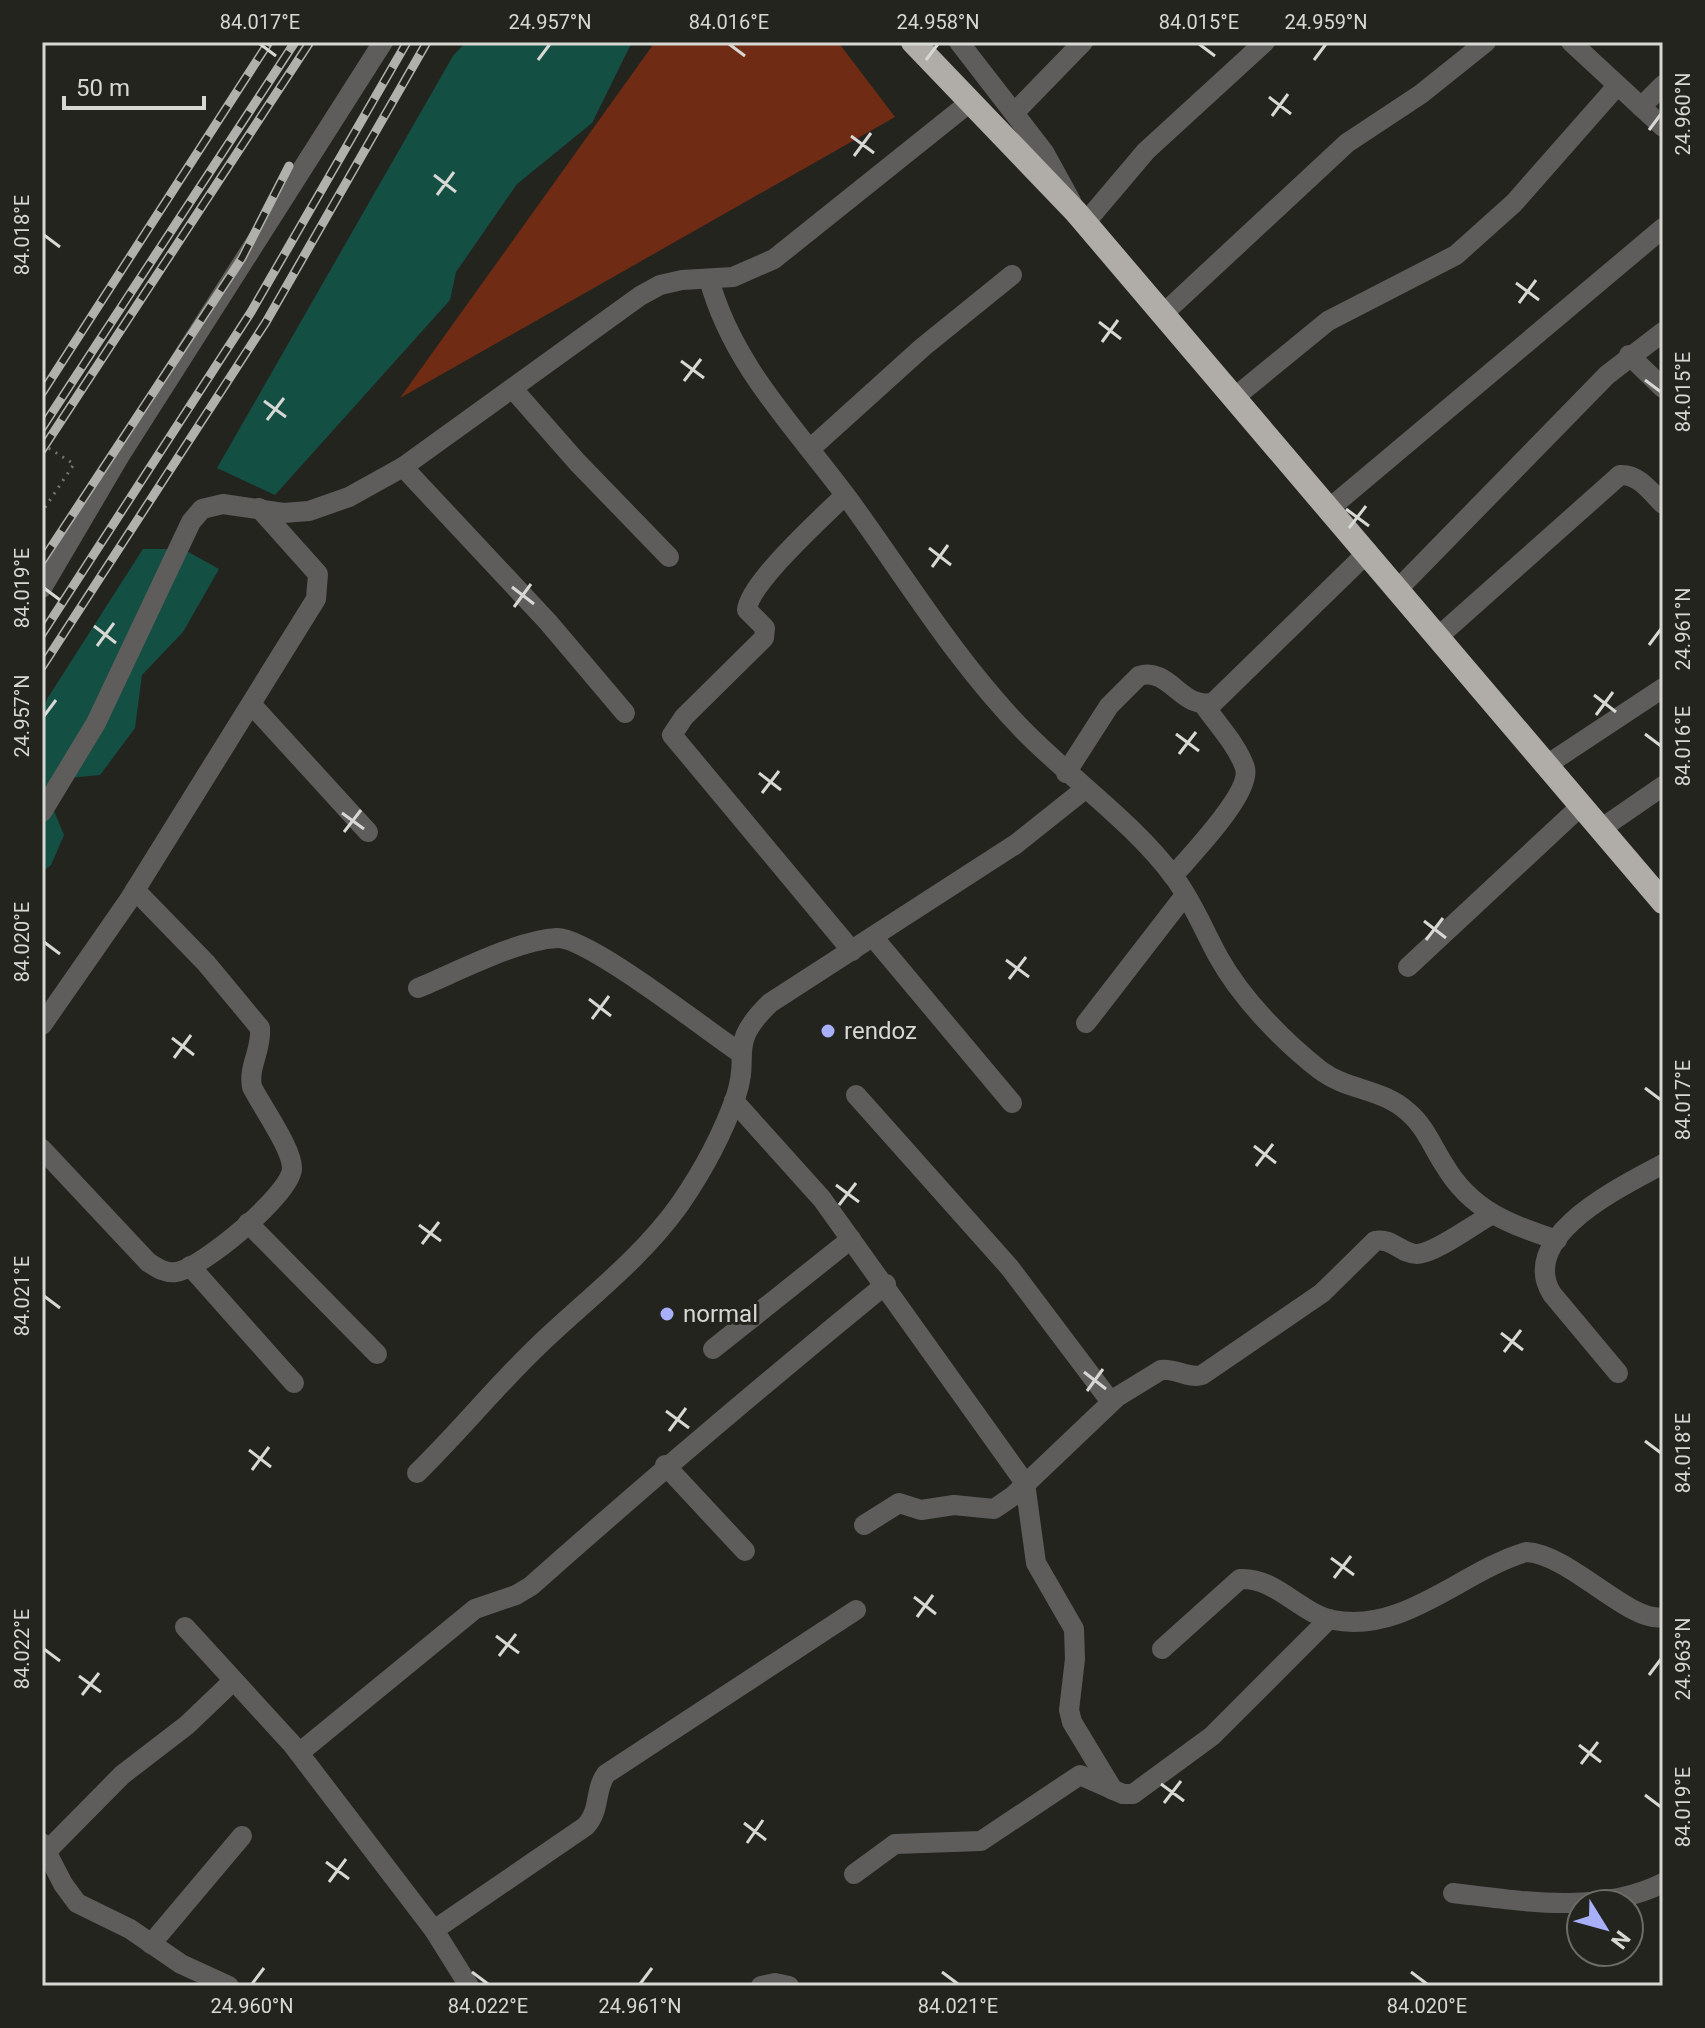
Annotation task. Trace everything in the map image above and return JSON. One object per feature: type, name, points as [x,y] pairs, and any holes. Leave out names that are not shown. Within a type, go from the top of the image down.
[{"type":"highway","points":[[913,42],[1080,217],[1399,588],[1663,902]]},
{"type":"street","points":[[42,588],[127,444],[383,42]]},
{"type":"street","points":[[959,42],[1015,112],[1061,180],[1080,217],[1146,151],[1265,42]]},
{"type":"street","points":[[1015,112],[1083,42]]},
{"type":"street","points":[[1163,314],[1347,143],[1421,94],[1486,42]]},
{"type":"street","points":[[1571,42],[1663,127]]},
{"type":"street","points":[[1641,107],[1663,85]]},
{"type":"street","points":[[1235,397],[1328,321],[1456,255],[1514,203],[1617,86]]},
{"type":"street","points":[[42,812],[96,723],[191,522],[202,509],[223,504],[283,513],[309,511],[349,497],[403,467],[640,296],[660,285],[733,277],[774,259],[969,103]]},
{"type":"street","points":[[1330,508],[1663,228]]},
{"type":"street","points":[[810,449],[923,347],[1012,275]]},
{"type":"street","points":[[709,279],[717,307],[737,349],[775,407],[845,495],[963,664],[1066,773],[1173,876],[1221,961],[1261,1013],[1320,1070],[1342,1083],[1383,1094],[1412,1115],[1451,1177],[1491,1215],[1557,1240]]},
{"type":"street","points":[[1399,588],[1629,355],[1663,332]]},
{"type":"street","points":[[1629,355],[1663,388]]},
{"type":"street","points":[[513,389],[577,462],[669,557]]},
{"type":"street","points":[[403,467],[539,613],[625,713]]},
{"type":"street","points":[[1439,636],[1620,475],[1628,474],[1639,480],[1663,504]]},
{"type":"street","points":[[845,495],[784,556],[749,599],[747,610],[765,628],[764,638],[684,717],[672,735],[852,951]]},
{"type":"street","points":[[42,1025],[135,890],[305,619],[320,586],[318,574],[310,563],[259,508]]},
{"type":"street","points":[[1204,705],[1225,692],[1368,552]]},
{"type":"street","points":[[1066,773],[1109,706],[1139,676],[1157,675],[1192,702],[1204,705],[1240,758],[1246,771],[1245,783],[1215,827],[1173,876]]},
{"type":"street","points":[[1548,764],[1663,688]]},
{"type":"street","points":[[252,705],[368,832]]},
{"type":"street","points":[[1602,828],[1663,786]]},
{"type":"street","points":[[417,1473],[537,1347],[618,1275],[653,1237],[700,1172],[734,1101],[739,1081],[739,1052],[749,1026],[770,1003],[1016,844],[1085,789]]},
{"type":"street","points":[[1408,967],[1582,805]]},
{"type":"street","points":[[42,1149],[148,1262],[162,1271],[176,1272],[190,1266],[248,1223],[284,1189],[292,1165],[252,1087],[250,1076],[261,1040],[260,1028],[206,963],[135,890]]},
{"type":"street","points":[[1086,1023],[1185,895]]},
{"type":"street","points":[[873,937],[1012,1103]]},
{"type":"street","points":[[418,988],[485,960],[558,938],[592,950],[739,1052]]},
{"type":"street","points":[[856,1095],[1000,1256],[1111,1402]]},
{"type":"street","points":[[734,1101],[796,1166],[886,1284],[1025,1483],[1036,1563],[1074,1629],[1075,1659],[1069,1710],[1072,1722],[1113,1790]]},
{"type":"street","points":[[1618,1373],[1543,1280],[1543,1266],[1557,1240],[1588,1208],[1663,1164]]},
{"type":"street","points":[[864,1525],[899,1503],[921,1510],[954,1505],[994,1509],[1111,1402],[1161,1370],[1194,1377],[1202,1375],[1322,1293],[1375,1241],[1388,1241],[1405,1251],[1421,1254],[1491,1215]]},
{"type":"street","points":[[248,1223],[377,1354]]},
{"type":"street","points":[[713,1349],[851,1239]]},
{"type":"street","points":[[190,1266],[294,1383]]},
{"type":"street","points":[[299,1753],[475,1609],[516,1595],[531,1586],[665,1465],[886,1284]]},
{"type":"street","points":[[665,1465],[745,1551]]},
{"type":"street","points":[[1162,1649],[1240,1579],[1264,1582],[1329,1619],[1350,1622],[1390,1615],[1423,1603],[1526,1552],[1538,1552],[1563,1564],[1644,1615],[1663,1617]]},
{"type":"street","points":[[434,1930],[586,1826],[598,1807],[601,1781],[617,1766],[726,1698],[856,1610]]},
{"type":"street","points":[[854,1874],[895,1844],[981,1841],[1080,1775],[1113,1790],[1133,1794],[1212,1736],[1329,1619]]},
{"type":"street","points":[[185,1627],[299,1753],[434,1930],[469,1986]]},
{"type":"street","points":[[229,1986],[181,1964],[116,1921],[77,1903],[44,1848],[122,1775],[187,1725],[233,1681]]},
{"type":"street","points":[[151,1944],[242,1836]]},
{"type":"street","points":[[1453,1893],[1509,1900],[1609,1902],[1640,1895],[1663,1883]]},
{"type":"street","points":[[761,1986],[775,1983],[789,1986]]},
{"type":"path","points":[[42,428],[295,42]]},
{"type":"path","points":[[42,444],[74,464],[42,512]]},
{"type":"shaded area","points":[[466,42],[632,42],[592,123],[517,184],[456,272],[450,300],[275,495],[217,468],[453,56]]},
{"type":"shaded area","points":[[655,42],[838,42],[895,117],[400,398]]},
{"type":"shaded area","points":[[143,549],[183,549],[219,569],[183,632],[142,675],[135,728],[100,775],[69,778],[48,796],[64,835],[51,865],[42,872],[42,719],[47,699]]},
{"type":"railway","points":[[42,393],[269,42]]},
{"type":"railway","points":[[42,428],[295,42]]},
{"type":"railway","points":[[42,450],[310,42]]},
{"type":"railway","points":[[42,634],[251,312],[407,42]]},
{"type":"railway","points":[[42,667],[266,322],[427,42]]},
{"type":"railway","points":[[42,561],[242,258],[289,166]]},
{"type":"place","name":"rendoz","points":[[828,1031]]},
{"type":"place","name":"normal","points":[[667,1314]]}]
